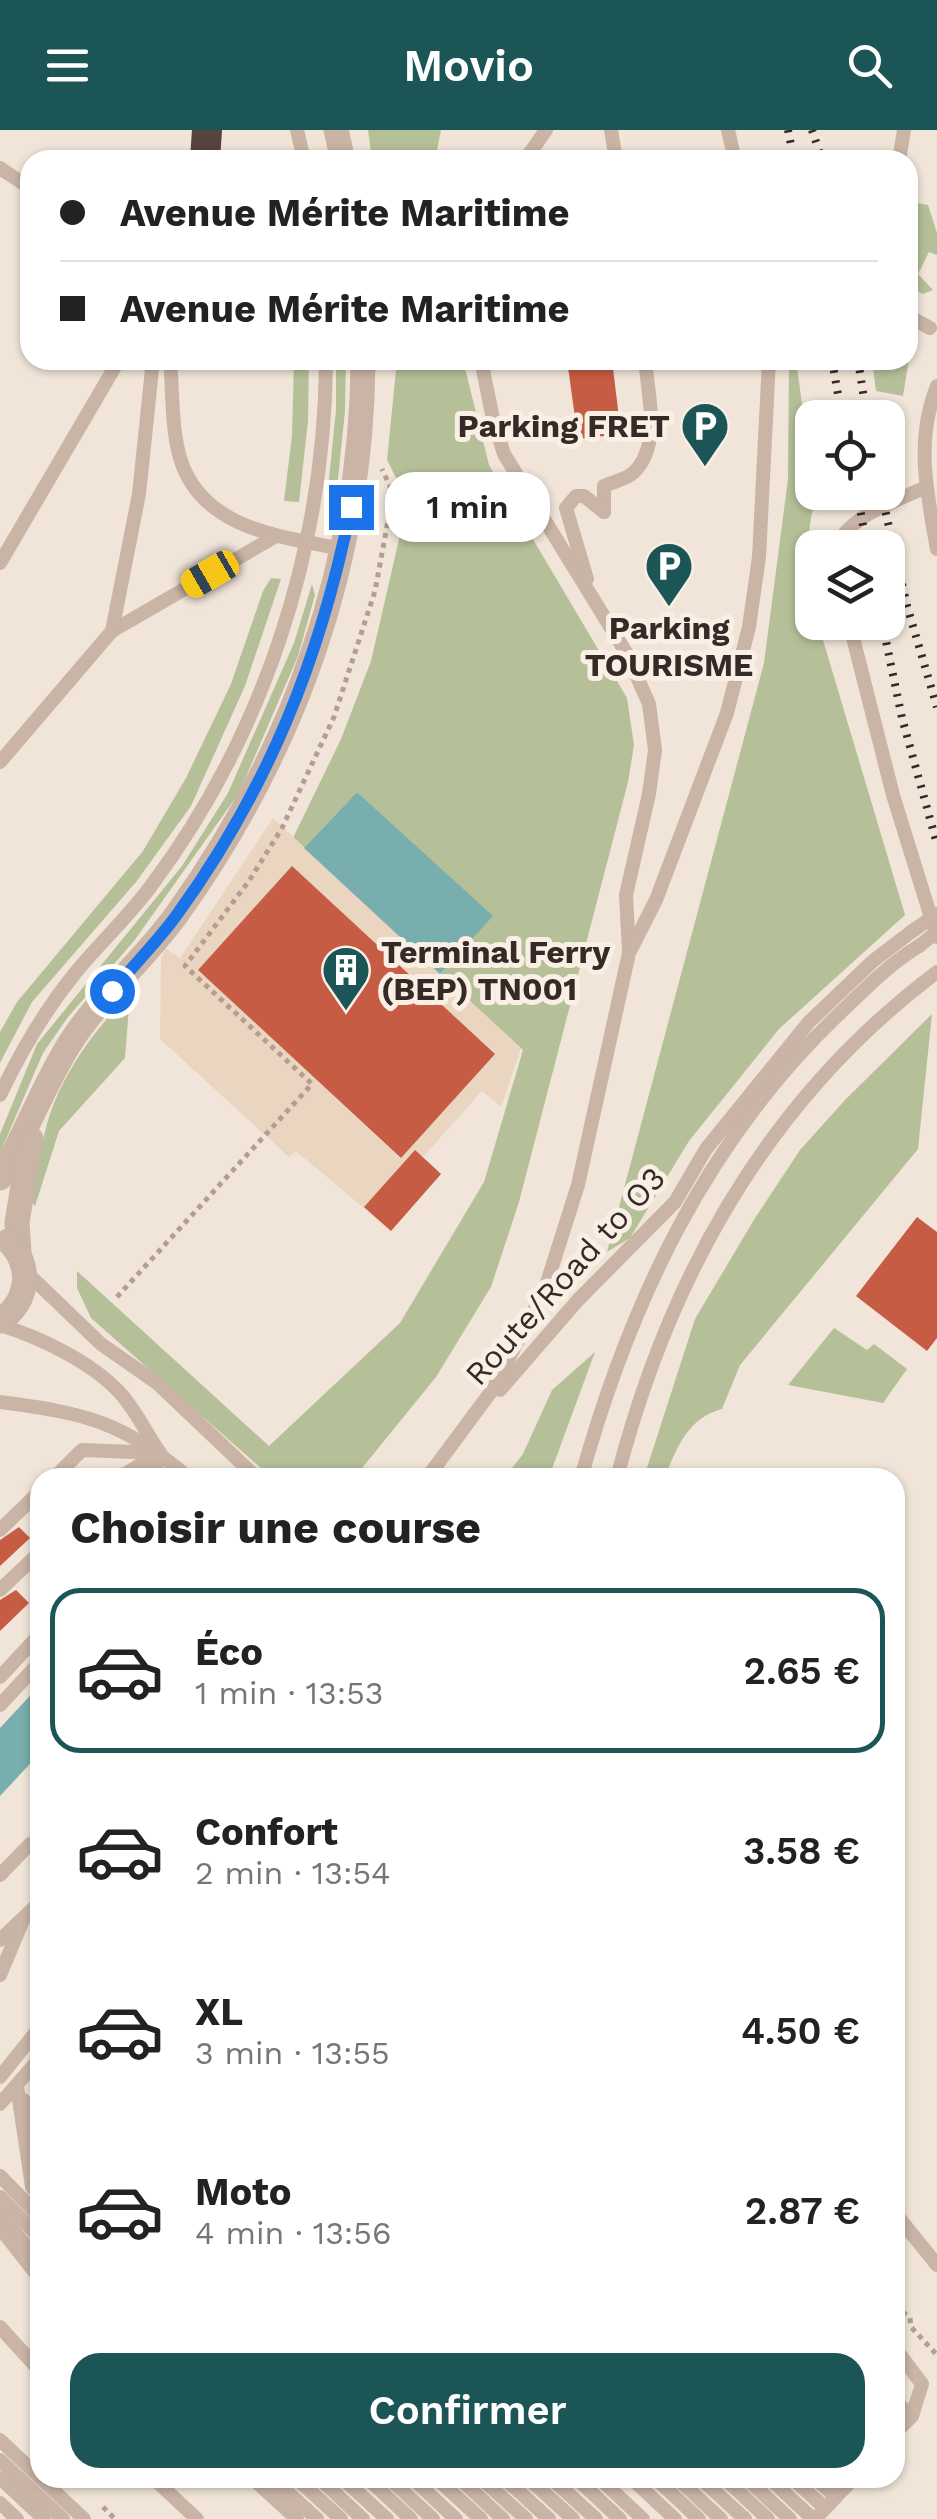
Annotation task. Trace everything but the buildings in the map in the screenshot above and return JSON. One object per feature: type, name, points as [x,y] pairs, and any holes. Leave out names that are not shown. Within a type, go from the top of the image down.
[{"type":"street","points":[[0,1178],[72,1040],[174,918],[220,853],[296,703],[344,548],[359,452],[363,370]]},
{"type":"street","points":[[0,1323],[21,1298],[14,1253],[40,1100]]},
{"type":"lane","points":[[918,321],[930,328]]},
{"type":"lane","points":[[0,563],[114,370]]},
{"type":"lane","points":[[112,631],[138,494],[152,370]]},
{"type":"lane","points":[[171,370],[178,448],[189,478],[212,504],[228,517],[271,536],[344,548]]},
{"type":"lane","points":[[0,1095],[52,1002],[150,888],[210,796],[268,675],[306,542],[322,438],[325,370]]},
{"type":"lane","points":[[483,370],[504,454],[627,654],[649,704],[655,750],[626,895],[629,952]]},
{"type":"lane","points":[[593,599],[566,508],[576,496],[584,496],[604,512],[604,486],[632,474],[649,449],[646,370]]},
{"type":"lane","points":[[435,1468],[461,1436],[516,1350],[562,1242],[629,952],[656,900],[727,712],[749,627],[764,499],[769,370]]},
{"type":"lane","points":[[937,386],[924,441],[926,487],[937,549]]},
{"type":"lane","points":[[847,530],[862,518],[926,487]]},
{"type":"lane","points":[[0,762],[112,631],[271,536]]},
{"type":"lane","points":[[584,1468],[611,1377],[655,1269],[710,1169],[753,1108],[808,1044],[868,986],[937,934],[894,795],[854,640]]},
{"type":"lane","name":"Route/Road to O3","points":[[461,1436],[578,1300],[676,1202],[706,1148],[809,1022],[873,961],[937,914]]},
{"type":"lane","points":[[619,1468],[666,1326],[702,1248],[733,1195],[774,1136],[822,1078],[886,1014],[931,976]]},
{"type":"lane","points":[[14,1253],[101,1344],[156,1383],[246,1468]]},
{"type":"lane","points":[[0,1323],[36,1339],[110,1383],[125,1398],[160,1452]]},
{"type":"lane","points":[[0,1402],[67,1411],[103,1421],[160,1452],[178,1468]]},
{"type":"lane","points":[[64,1468],[82,1450],[160,1452]]},
{"type":"lane","points":[[135,1468],[160,1452]]},
{"type":"lane","points":[[155,1468],[160,1452]]},
{"type":"lane","points":[[0,1530],[30,1501]]},
{"type":"lane","points":[[0,1590],[30,1562]]},
{"type":"lane","points":[[0,1677],[30,1645]]},
{"type":"lane","points":[[0,1705],[30,1673]]},
{"type":"lane","points":[[0,1875],[30,1844]]},
{"type":"lane","points":[[0,1940],[30,1913]]},
{"type":"lane","points":[[0,1975],[23,1920]]},
{"type":"lane","points":[[0,2077],[30,2040]]},
{"type":"lane","points":[[0,2104],[30,2071]]},
{"type":"lane","points":[[18,2086],[30,2103]]},
{"type":"lane","points":[[18,2086],[30,2113]]},
{"type":"lane","points":[[18,2086],[30,2129]]},
{"type":"lane","points":[[18,2086],[30,2173]]},
{"type":"lane","points":[[0,2176],[30,2207]]},
{"type":"lane","points":[[0,2197],[30,2228]]},
{"type":"lane","points":[[0,2214],[30,2250]]},
{"type":"lane","points":[[905,2226],[937,2266]]},
{"type":"lane","points":[[0,2228],[30,2266]]},
{"type":"lane","points":[[0,2327],[30,2361]]},
{"type":"lane","points":[[0,2338],[15,2347]]},
{"type":"lane","points":[[905,2361],[922,2384],[905,2416]]},
{"type":"lane","points":[[0,2440],[30,2468]]},
{"type":"lane","points":[[0,2460],[63,2519]]},
{"type":"lane","points":[[0,2478],[44,2519]]},
{"type":"lane","points":[[51,2488],[84,2519]]},
{"type":"lane","points":[[163,2488],[197,2519]]},
{"type":"lane","points":[[263,2488],[297,2519]]},
{"type":"lane","points":[[283,2488],[317,2519]]},
{"type":"lane","points":[[307,2488],[341,2519]]},
{"type":"lane","points":[[330,2488],[364,2519]]},
{"type":"lane","points":[[353,2488],[387,2519]]},
{"type":"lane","points":[[378,2488],[411,2519]]},
{"type":"lane","points":[[400,2488],[433,2519]]},
{"type":"lane","points":[[423,2488],[456,2519]]},
{"type":"lane","points":[[447,2488],[481,2519]]},
{"type":"lane","points":[[470,2488],[504,2519]]},
{"type":"lane","points":[[492,2488],[526,2519]]},
{"type":"lane","points":[[515,2488],[549,2519]]},
{"type":"lane","points":[[539,2488],[573,2519]]},
{"type":"lane","points":[[562,2488],[596,2519]]},
{"type":"lane","points":[[587,2488],[620,2519]]},
{"type":"lane","points":[[609,2488],[643,2519]]},
{"type":"lane","points":[[642,2488],[675,2519]]},
{"type":"lane","points":[[665,2488],[699,2519]]},
{"type":"lane","points":[[688,2488],[722,2519]]},
{"type":"lane","points":[[711,2488],[745,2519]]},
{"type":"lane","points":[[735,2488],[768,2519]]},
{"type":"lane","points":[[757,2488],[790,2519]]},
{"type":"lane","points":[[785,2488],[822,2511]]},
{"type":"lane","points":[[801,2488],[822,2511]]},
{"type":"lane","points":[[822,2511],[841,2488]]},
{"type":"lane","points":[[0,2503],[17,2519]]},
{"type":"path","points":[[117,1297],[312,1084],[186,966],[249,882],[282,828]]},
{"type":"path","points":[[905,2314],[910,2318],[910,2327],[937,2356]]},
{"type":"green space","points":[[368,130],[441,130],[437,150],[371,150]]},
{"type":"green space","points":[[918,203],[928,205],[937,233],[937,255],[929,252],[918,274]]},
{"type":"green space","points":[[918,274],[933,290],[923,294],[918,291]]},
{"type":"green space","points":[[294,370],[309,370],[299,502],[284,501],[292,435]]},
{"type":"green space","points":[[336,370],[346,370],[336,498],[326,508]]},
{"type":"green space","points":[[396,370],[465,370],[489,465],[627,698],[634,745],[628,782],[519,1202],[491,1287],[436,1377],[362,1468],[261,1468],[91,1318],[77,1288],[77,1271],[269,1446],[400,1323],[484,1182],[523,1050],[440,974],[492,916],[357,792],[304,848],[293,838],[341,739],[371,661],[407,499],[387,460]]},
{"type":"green space","points":[[789,370],[797,370],[801,400],[795,400],[795,510],[814,510],[809,530],[795,530],[795,640],[823,640],[905,915],[779,1029],[689,1141],[630,1238],[607,1252],[764,663],[788,479]]},
{"type":"green space","points":[[873,370],[907,370],[903,396],[876,391]]},
{"type":"green space","points":[[271,578],[281,579],[245,686],[191,806],[136,882],[32,1002],[0,1063],[0,1032],[17,1002],[143,851],[186,778],[231,684]]},
{"type":"green space","points":[[312,584],[315,595],[298,656],[239,793],[134,941],[68,1017],[43,1053],[0,1153],[0,1134],[37,1044],[182,866],[228,793],[294,643]]},
{"type":"green space","points":[[130,994],[125,1058],[59,1131],[35,1206],[30,1200],[53,1106],[92,1038]]},
{"type":"green space","points":[[932,1014],[918,1149],[740,1365],[722,1409],[692,1427],[669,1468],[647,1468],[695,1319],[800,1150]]},
{"type":"green space","points":[[834,1328],[867,1350],[874,1344],[907,1369],[883,1403],[788,1385]]},
{"type":"green space","points":[[595,1352],[552,1468],[512,1468],[523,1454],[552,1390]]},
{"type":"shaded area","points":[[273,818],[521,1048],[501,1107],[482,1091],[423,1157],[441,1174],[391,1231],[296,1151],[289,1157],[160,1039],[161,958],[166,949],[180,958]],"holes":[[[293,867],[494,1053],[400,1158],[198,970]]]},
{"type":"water","points":[[357,792],[493,916],[440,974],[304,848]]},
{"type":"water","points":[[30,1696],[30,1764],[0,1796],[0,1728]]},
{"type":"railway","points":[[788,130],[792,150]]},
{"type":"railway","points":[[812,130],[819,150]]},
{"type":"railway","points":[[834,370],[839,400]]},
{"type":"railway","points":[[860,370],[864,400]]},
{"type":"railway","points":[[860,510],[864,530]]},
{"type":"railway","points":[[885,510],[907,606],[937,707]]},
{"type":"railway","points":[[886,640],[902,718],[937,844]]},
{"type":"place","name":"Parking FRET","points":[[705,468]]},
{"type":"place","name":"Parking TOURISME","points":[[669,608]]},
{"type":"place","name":"Terminal Ferry (BEP) TN001","points":[[346,1012]]},
{"type":"route","points":[[112,991],[174,918],[220,853],[274,754],[316,648],[344,548],[351,507]]}]
